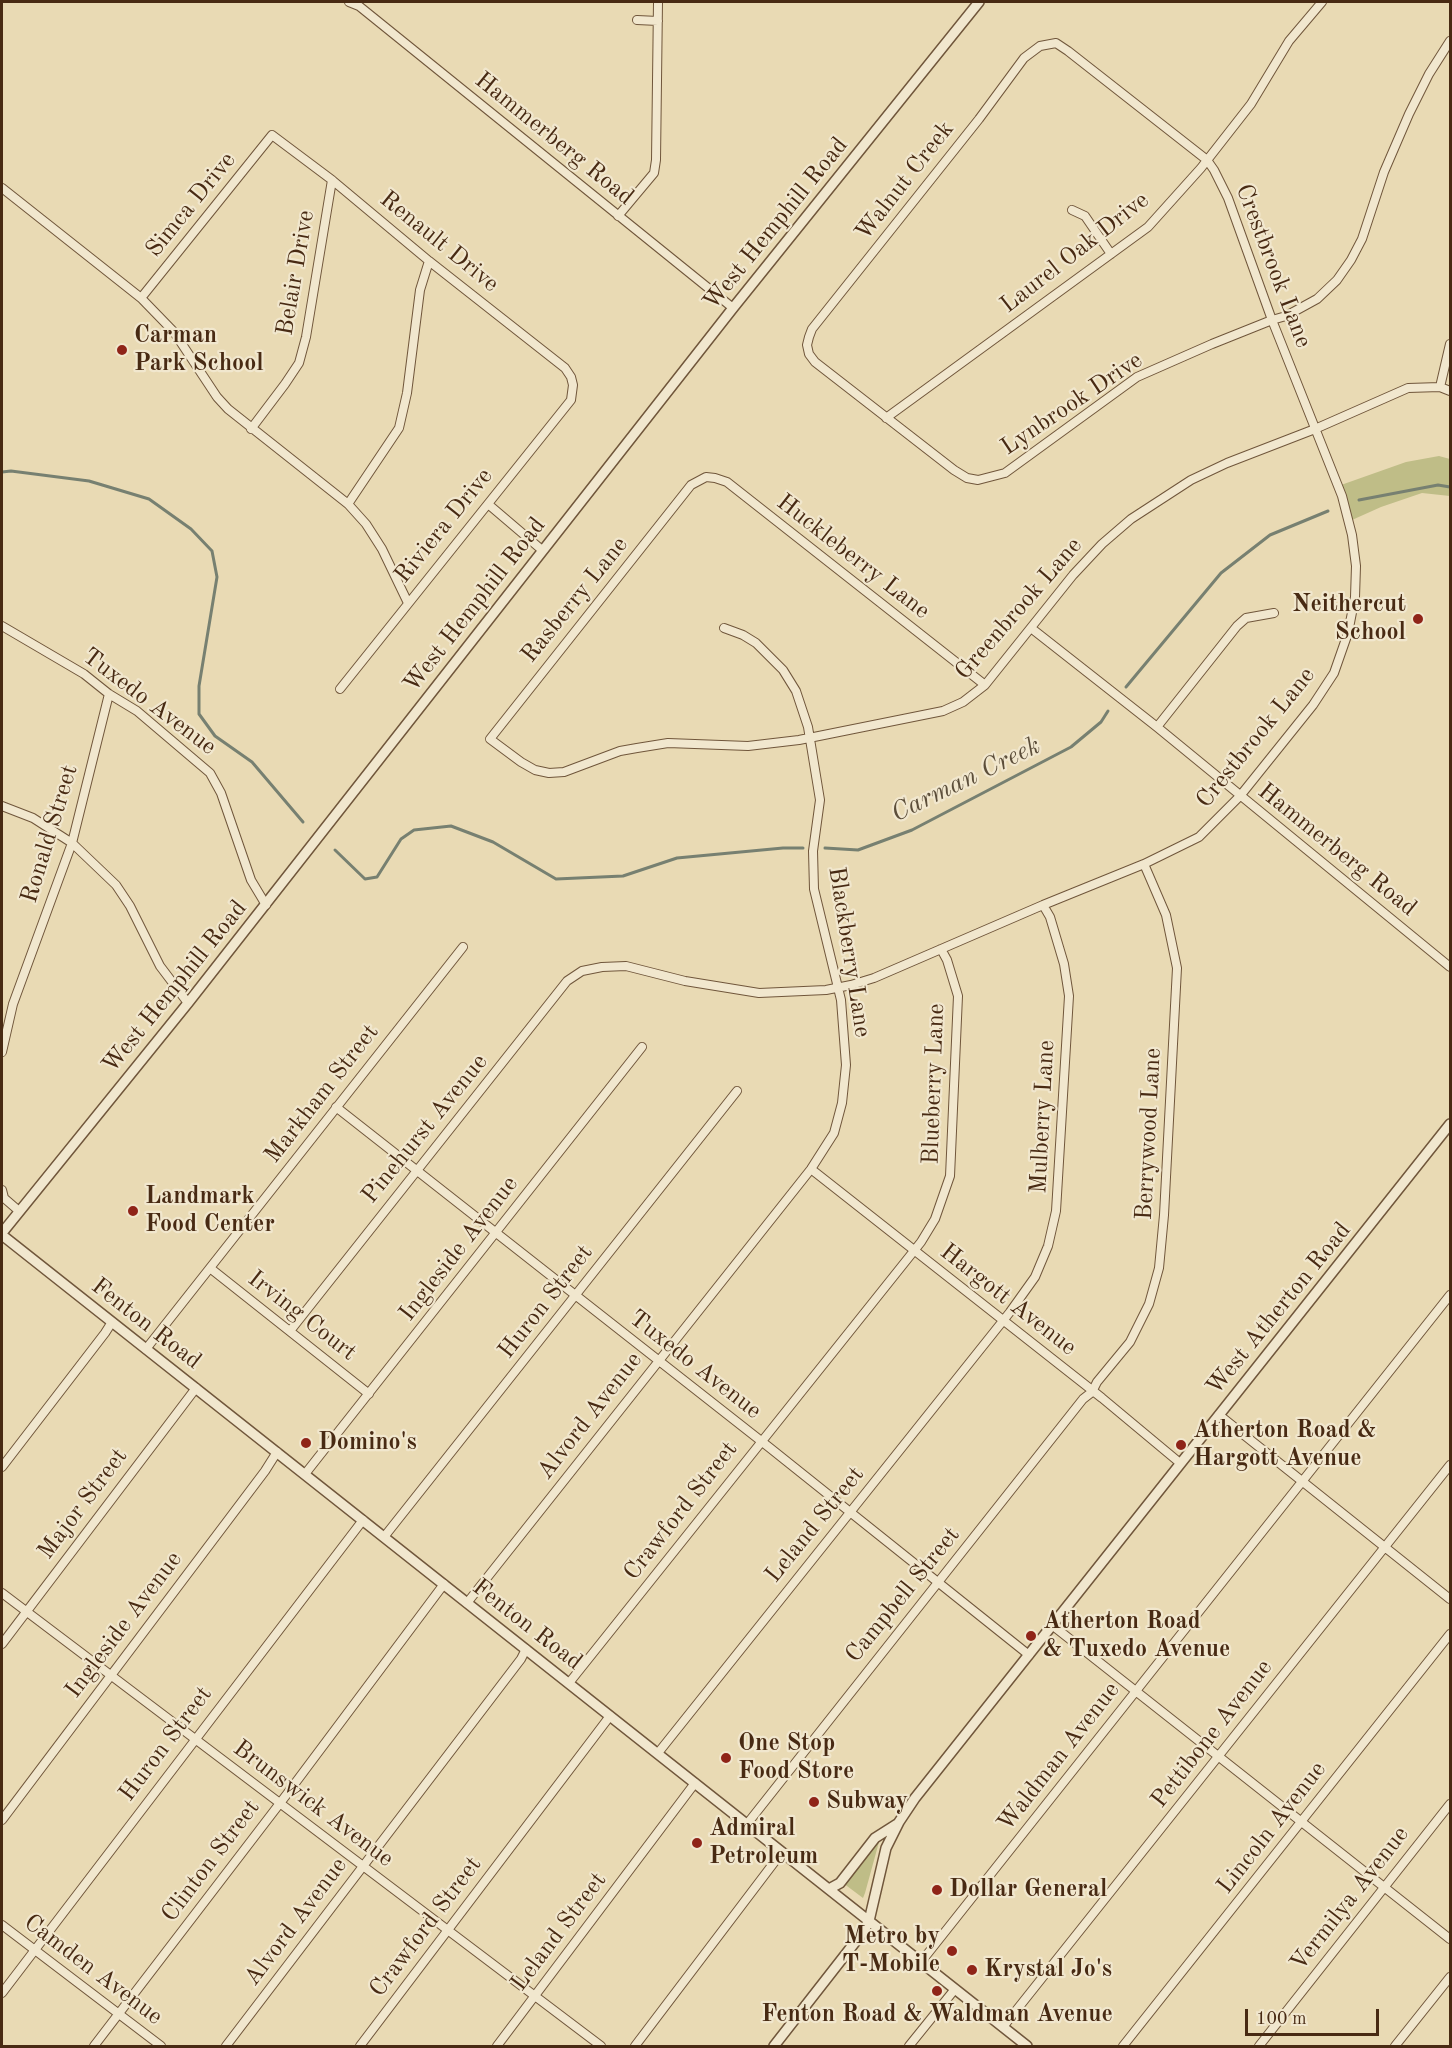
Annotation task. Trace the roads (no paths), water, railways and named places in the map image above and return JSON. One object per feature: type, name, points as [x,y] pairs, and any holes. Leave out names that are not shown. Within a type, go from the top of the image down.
[{"type":"street","name":"Hammerberg Road","points":[[349,2],[361,4],[733,308]]},
{"type":"street","points":[[618,216],[654,173],[658,2]]},
{"type":"street","name":"West Hemphill Road","points":[[2,1234],[266,905],[733,308],[979,2]]},
{"type":"street","name":"Laurel Oak Drive","points":[[886,418],[1148,227],[1207,160],[1251,104],[1289,41],[1322,2]]},
{"type":"street","points":[[637,20],[658,21]]},
{"type":"street","name":"Lynbrook Drive","points":[[807,345],[809,354],[815,362],[954,470],[967,478],[978,480],[1005,473],[1137,377],[1286,316],[1317,299],[1337,280],[1362,239],[1384,172],[1408,114],[1450,41]]},
{"type":"street","name":"Crestbrook Lane","points":[[602,967],[626,966],[685,981],[759,993],[837,989],[874,978],[1144,864],[1199,837],[1240,796],[1314,705],[1334,673],[1348,633],[1355,597],[1356,566],[1352,535],[1342,496],[1272,320],[1228,198],[1207,160],[1068,51],[1056,43],[1040,46]]},
{"type":"street","name":"Walnut Creek","points":[[807,345],[812,329],[979,119],[1024,58],[1040,46]]},
{"type":"street","name":"Renault Drive","points":[[272,135],[332,180],[429,261],[565,368],[571,377],[573,386]]},
{"type":"street","name":"Simca Drive","points":[[141,298],[272,135]]},
{"type":"street","name":"Belair Drive","points":[[250,429],[285,384],[298,363],[306,337],[332,180]]},
{"type":"street","points":[[2,188],[141,298],[174,332],[217,397],[250,429],[348,504],[366,524],[382,549],[408,603]]},
{"type":"street","points":[[1072,210],[1084,216],[1111,254]]},
{"type":"street","points":[[348,504],[399,428],[407,393],[420,290],[429,261]]},
{"type":"street","points":[[1440,387],[1450,344]]},
{"type":"street","name":"Riviera Drive","points":[[340,689],[571,400],[573,386]]},
{"type":"street","name":"Greenbrook Lane","points":[[490,739],[535,770],[564,772],[620,752],[668,743],[748,746],[809,737],[943,711],[963,702],[984,686],[1101,544],[1131,519],[1191,480],[1408,388],[1440,387],[1450,391]]},
{"type":"street","name":"Huckleberry Lane","points":[[692,485],[706,477],[727,482],[984,686]]},
{"type":"street","name":"Rasberry Lane","points":[[490,739],[692,485]]},
{"type":"street","points":[[488,504],[542,550]]},
{"type":"street","points":[[1157,727],[1237,626],[1246,618],[1274,613]]},
{"type":"street","name":"Tuxedo Avenue","points":[[2,626],[84,674],[137,711],[210,773],[221,793],[251,880],[266,905]]},
{"type":"street","name":"Blackberry Lane","points":[[724,628],[756,643],[770,654],[783,670],[795,691],[813,747],[820,800],[813,851],[814,889],[841,1000],[846,1065],[842,1103],[834,1134],[811,1169]]},
{"type":"street","name":"Hammerberg Road","points":[[1031,628],[1157,727],[1450,967]]},
{"type":"street","name":"Ronald Street","points":[[2,1052],[13,1004],[72,843],[109,693]]},
{"type":"street","points":[[2,806],[33,818],[72,843],[116,885],[130,906],[160,966],[188,1003]]},
{"type":"street","name":"Berrywood Lane","points":[[1092,1392],[1097,1382],[1130,1342],[1149,1304],[1160,1258],[1177,968],[1166,915],[1144,864]]},
{"type":"street","name":"Mulberry Lane","points":[[1002,1320],[1035,1276],[1048,1246],[1056,1211],[1069,996],[1064,964],[1050,917],[1043,905]]},
{"type":"street","name":"Markham Street","points":[[146,1349],[463,948]]},
{"type":"street","name":"Blueberry Lane","points":[[913,1250],[921,1242],[934,1219],[950,1176],[958,996],[947,960],[941,949]]},
{"type":"street","name":"Pinehurst Avenue","points":[[290,1331],[567,981],[582,971],[602,967]]},
{"type":"street","name":"Ingleside Avenue","points":[[304,1474],[642,1047]]},
{"type":"street","name":"Huron Street","points":[[384,1537],[737,1091]]},
{"type":"street","name":"Tuxedo Avenue","points":[[336,1107],[659,1360],[1029,1655]]},
{"type":"street","name":"West Atherton Road","points":[[774,2046],[863,1932],[869,1921],[882,1860],[898,1822],[915,1797],[1450,1124]]},
{"type":"street","name":"Hargott Avenue","points":[[811,1169],[1180,1463]]},
{"type":"street","name":"Alvord Avenue","points":[[467,1602],[811,1169]]},
{"type":"street","points":[[2,1190],[4,1198],[19,1211]]},
{"type":"street","name":"Fenton Road","points":[[2,1234],[1028,2046]]},
{"type":"street","name":"Crawford Street","points":[[569,1683],[913,1250]]},
{"type":"street","name":"Irving Court","points":[[210,1268],[369,1394]]},
{"type":"street","name":"Waldman Avenue","points":[[921,1962],[1450,1295]]},
{"type":"street","name":"Leland Street","points":[[657,1753],[1002,1320]]},
{"type":"street","points":[[2,1467],[112,1322]]},
{"type":"street","name":"Major Street","points":[[2,1644],[196,1388]]},
{"type":"street","name":"Campbell Street","points":[[747,1824],[1083,1399],[1092,1392]]},
{"type":"street","points":[[1219,1415],[1450,1599]]},
{"type":"street","name":"Ingleside Avenue","points":[[2,1820],[277,1452]]},
{"type":"street","name":"Pettibone Avenue","points":[[1003,2027],[1450,1465]]},
{"type":"street","name":"Huron Street","points":[[2,1993],[363,1520]]},
{"type":"street","name":"Clinton Street","points":[[94,2046],[444,1584]]},
{"type":"street","name":"Brunswick Avenue","points":[[2,1593],[601,2046]]},
{"type":"street","points":[[1052,1625],[1450,1939]]},
{"type":"street","name":"Lincoln Avenue","points":[[1124,2046],[1450,1634]]},
{"type":"street","name":"Alvord Avenue","points":[[226,2046],[521,1659],[526,1649]]},
{"type":"street","name":"Crawford Street","points":[[360,2046],[610,1716]]},
{"type":"street","name":"Leland Street","points":[[497,2046],[695,1782]]},
{"type":"street","name":"Vermilya Avenue","points":[[1258,2046],[1450,1804]]},
{"type":"street","points":[[829,1889],[840,1882],[876,1838],[898,1822]]},
{"type":"street","points":[[635,2046],[782,1852]]},
{"type":"street","name":"Camden Avenue","points":[[2,1925],[161,2046]]},
{"type":"street","points":[[1395,2046],[1450,1977]]},
{"type":"street","points":[[909,2046],[955,1989]]},
{"type":"waterway","name":"Carman Creek","points":[[2,472],[11,471],[89,481],[149,499],[191,529],[212,551],[217,577],[199,686],[199,714],[215,736],[252,762],[303,822]]},
{"type":"waterway","name":"Carman Creek","points":[[1359,500],[1438,485],[1450,487]]},
{"type":"waterway","name":"Carman Creek","points":[[1126,687],[1221,573],[1270,535],[1328,511]]},
{"type":"waterway","name":"Carman Creek","points":[[825,848],[858,850],[912,830],[1071,747],[1101,722],[1108,711]]},
{"type":"waterway","name":"Carman Creek","points":[[335,850],[365,879],[377,877],[401,839],[414,830],[451,826],[493,842],[556,879],[623,876],[677,858],[803,848]]},
{"type":"place","name":"Carman Park School","points":[[122,350]]},
{"type":"place","name":"Neithercut School","points":[[1418,619]]},
{"type":"place","name":"Landmark Food Center","points":[[133,1211]]},
{"type":"place","name":"Domino's","points":[[306,1443]]},
{"type":"place","name":"Atherton Road & Hargott Avenue","points":[[1181,1445]]},
{"type":"place","name":"Atherton Road & Tuxedo Avenue","points":[[1031,1636]]},
{"type":"place","name":"One Stop Food Store","points":[[726,1758]]},
{"type":"place","name":"Subway","points":[[814,1802]]},
{"type":"place","name":"Admiral Petroleum","points":[[697,1843]]},
{"type":"place","name":"Dollar General","points":[[937,1890]]},
{"type":"place","name":"Metro by T-Mobile","points":[[952,1951]]},
{"type":"place","name":"Krystal Jo's","points":[[972,1970]]},
{"type":"place","name":"Fenton Road & Waldman Avenue","points":[[937,1991]]}]
